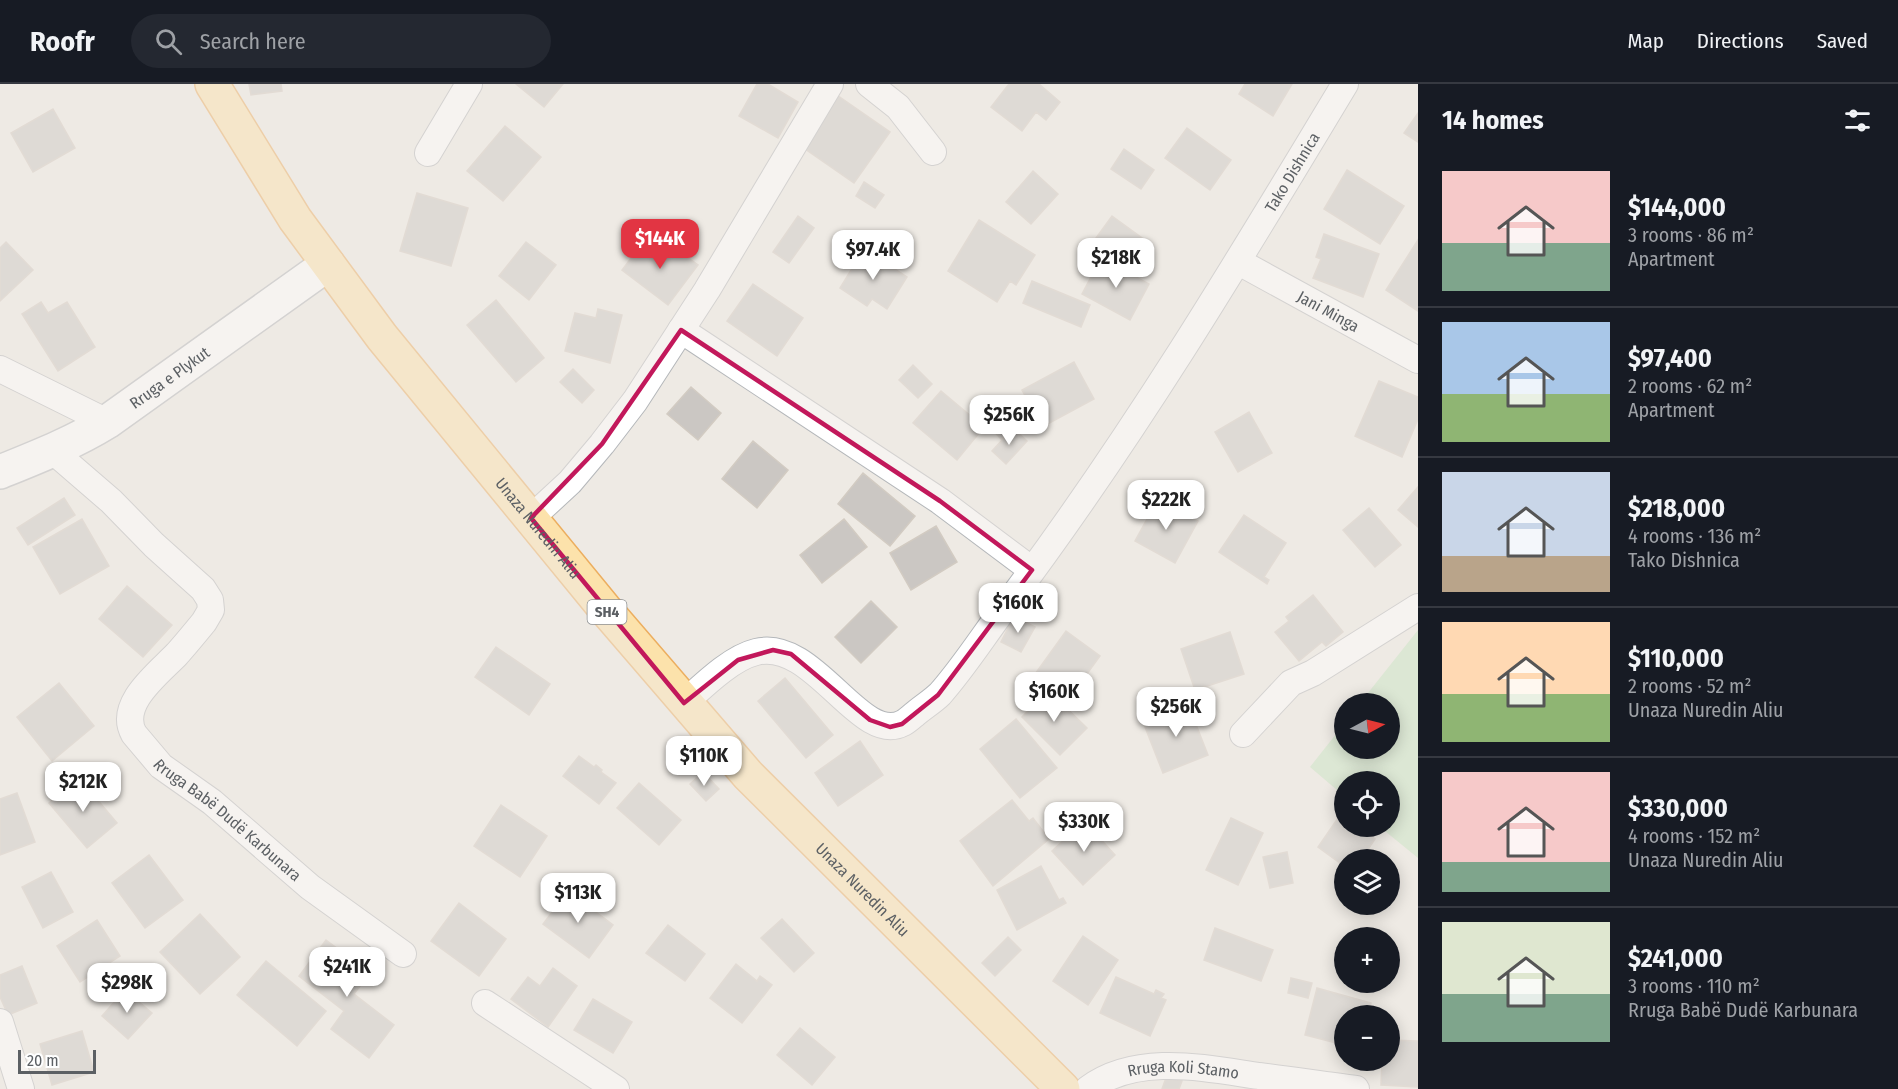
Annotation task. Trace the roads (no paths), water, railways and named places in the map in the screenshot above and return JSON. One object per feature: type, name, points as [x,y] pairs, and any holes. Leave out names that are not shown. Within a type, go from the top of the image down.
[{"type":"main road","name":"Unaza Nuredin Aliu","points":[[212,84],[267,174],[328,264],[382,337],[684,703],[748,775],[1063,1089]]},
{"type":"street","points":[[428,153],[469,84]]},
{"type":"street","points":[[531,518],[570,482],[635,401],[763,198],[830,84]]},
{"type":"street","points":[[869,84],[898,107],[933,152]]},
{"type":"street","name":"Tako Dishnica","points":[[684,703],[712,678],[738,660],[756,652],[773,650],[791,654],[812,669],[850,705],[870,720],[890,727],[902,724],[938,695],[1111,461],[1239,262],[1345,84]]},
{"type":"street","name":"Jani Minga","points":[[1239,262],[1418,360]]},
{"type":"street","name":"Rruga e Plykut","points":[[0,472],[81,438],[107,422],[328,264]]},
{"type":"street","points":[[681,330],[931,495],[1032,570]]},
{"type":"street","points":[[0,369],[107,422]]},
{"type":"street","name":"Rruga Babë Dudë Karbunara","points":[[53,451],[111,501],[154,545],[203,589],[210,600],[212,610],[204,622],[137,698],[131,715],[130,728],[134,734],[161,766],[221,809],[310,887],[403,954]]},
{"type":"street","points":[[1243,734],[1291,684],[1313,673],[1418,607]]},
{"type":"street","points":[[485,1003],[616,1089]]},
{"type":"street","points":[[0,1022],[21,1089]]},
{"type":"street","name":"Rruga Koli Stamo","points":[[1088,1089],[1115,1074],[1139,1068],[1173,1066],[1356,1089]]}]
